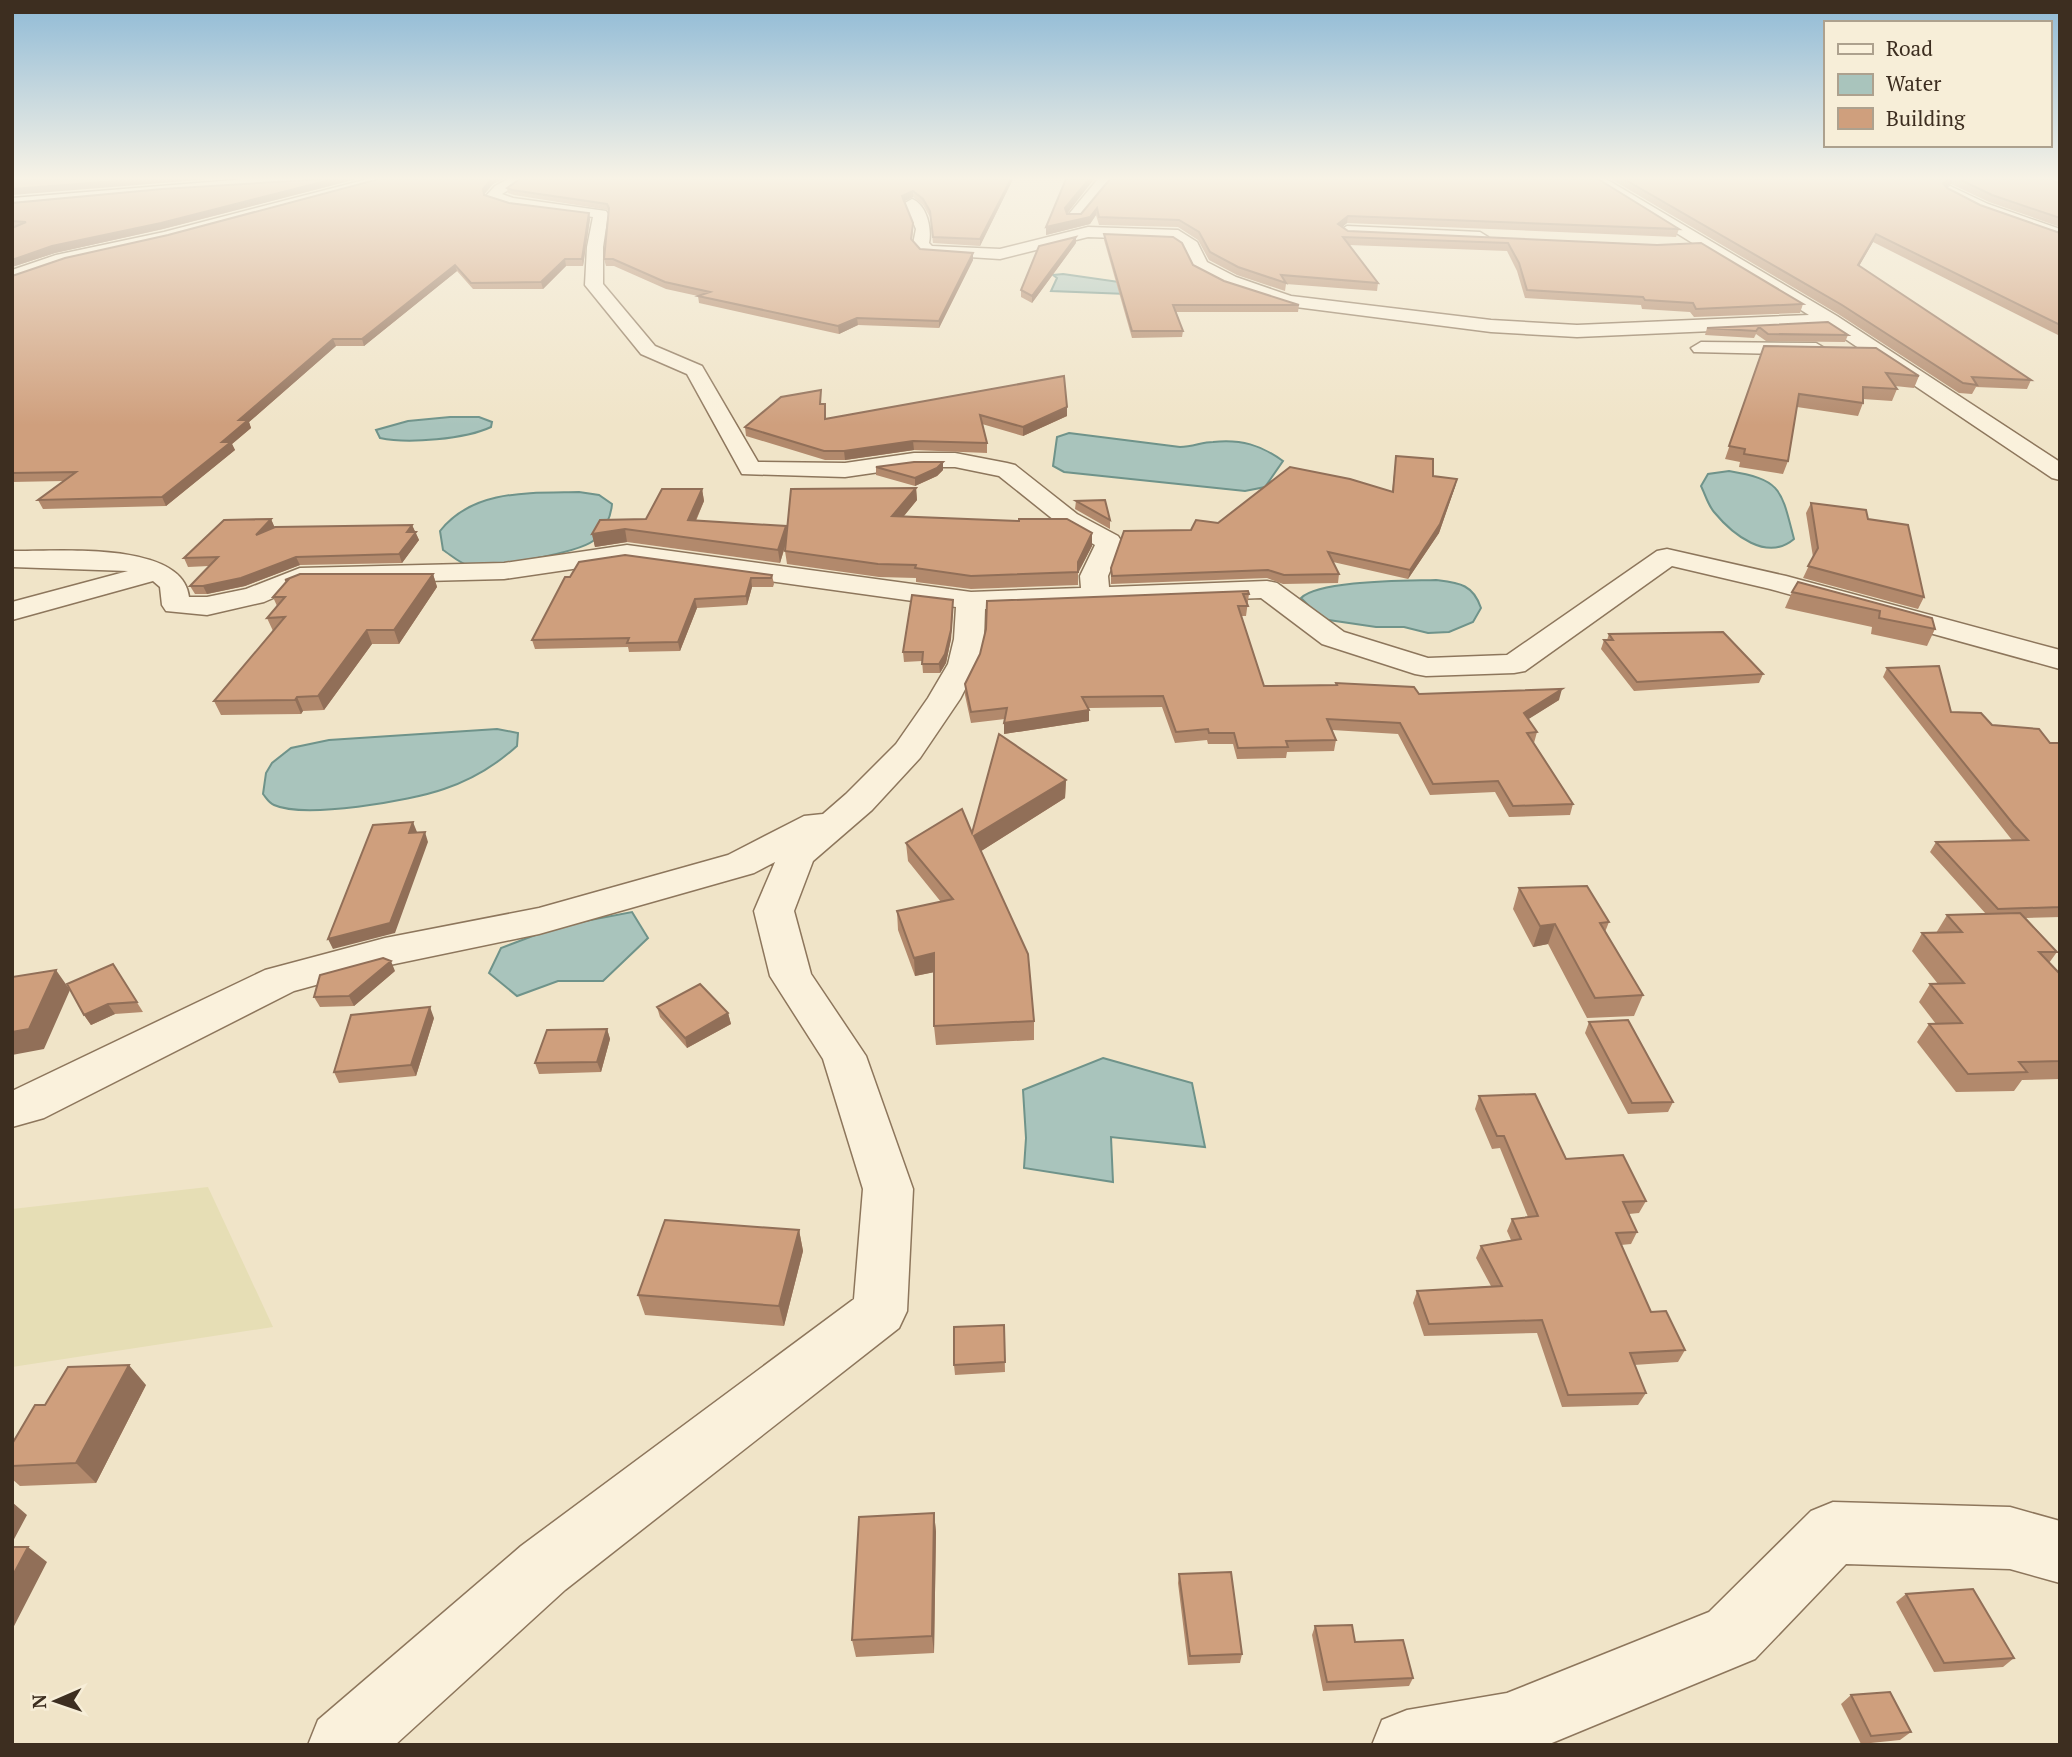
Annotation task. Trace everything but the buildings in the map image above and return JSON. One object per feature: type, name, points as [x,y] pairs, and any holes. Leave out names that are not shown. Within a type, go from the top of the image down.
[{"type":"street","points":[[12,276],[54,261]]},
{"type":"street","points":[[595,261],[594,285],[648,350],[695,370],[750,469],[845,470],[914,460],[955,460],[1007,470],[1068,519],[1108,542],[1094,576],[1096,596]]},
{"type":"street","points":[[1198,261],[1200,265],[1230,281],[1288,301],[1591,342],[1653,346]]},
{"type":"street","points":[[1735,261],[1830,320],[2060,473]]},
{"type":"street","points":[[1491,327],[1636,330],[1667,325],[1830,320]]},
{"type":"street","points":[[1677,348],[1874,351]]},
{"type":"street","points":[[12,559],[127,562],[158,571],[174,585],[176,605],[207,606],[254,596],[300,576],[505,570],[627,553],[971,601],[1267,589],[1334,638],[1426,667],[1514,664],[1667,557],[1776,582],[2060,660]]},
{"type":"street","points":[[12,611],[158,571]]},
{"type":"street","points":[[344,1745],[543,1568],[880,1311],[888,1189],[844,1056],[791,976],[774,911],[796,856],[859,802],[908,751],[944,699],[963,664],[969,639],[971,601]]},
{"type":"street","points":[[12,1109],[29,1105],[280,980],[385,952],[539,921],[741,864],[859,802]]},
{"type":"street","points":[[1407,1745],[1507,1727],[1732,1636],[1833,1534],[2010,1538],[2060,1552]]},
{"type":"shaded area","points":[[208,1187],[273,1327],[12,1367],[12,1209]]},
{"type":"water","points":[[1063,274],[1133,284],[1127,294],[1051,291],[1057,278],[1053,275]]},
{"type":"water","points":[[479,417],[492,422],[491,427],[480,431],[437,439],[392,440],[380,438],[376,430],[408,421]]},
{"type":"water","points":[[1069,433],[1180,447],[1209,442],[1242,442],[1259,447],[1283,461],[1265,487],[1245,491],[1064,472],[1053,466],[1057,437]]},
{"type":"water","points":[[1729,471],[1760,478],[1776,490],[1782,498],[1794,539],[1773,548],[1762,547],[1741,537],[1722,521],[1710,506],[1701,486],[1708,474]]},
{"type":"water","points":[[579,492],[599,495],[612,504],[604,529],[597,538],[584,546],[534,559],[481,566],[464,564],[443,550],[440,531],[453,517],[469,507],[503,496]]},
{"type":"water","points":[[1436,580],[1464,586],[1474,594],[1481,608],[1473,622],[1449,632],[1428,633],[1404,627],[1376,627],[1322,619],[1301,598],[1311,592],[1344,585]]},
{"type":"water","points":[[497,729],[518,733],[517,746],[492,766],[454,785],[428,794],[358,807],[309,810],[274,805],[263,794],[266,773],[272,763],[291,748],[329,740]]},
{"type":"water","points":[[632,912],[648,938],[603,981],[558,981],[517,996],[489,973],[501,948],[559,926]]},
{"type":"water","points":[[1103,1058],[1192,1083],[1205,1147],[1111,1137],[1113,1182],[1024,1168],[1026,1138],[1023,1090]]}]
